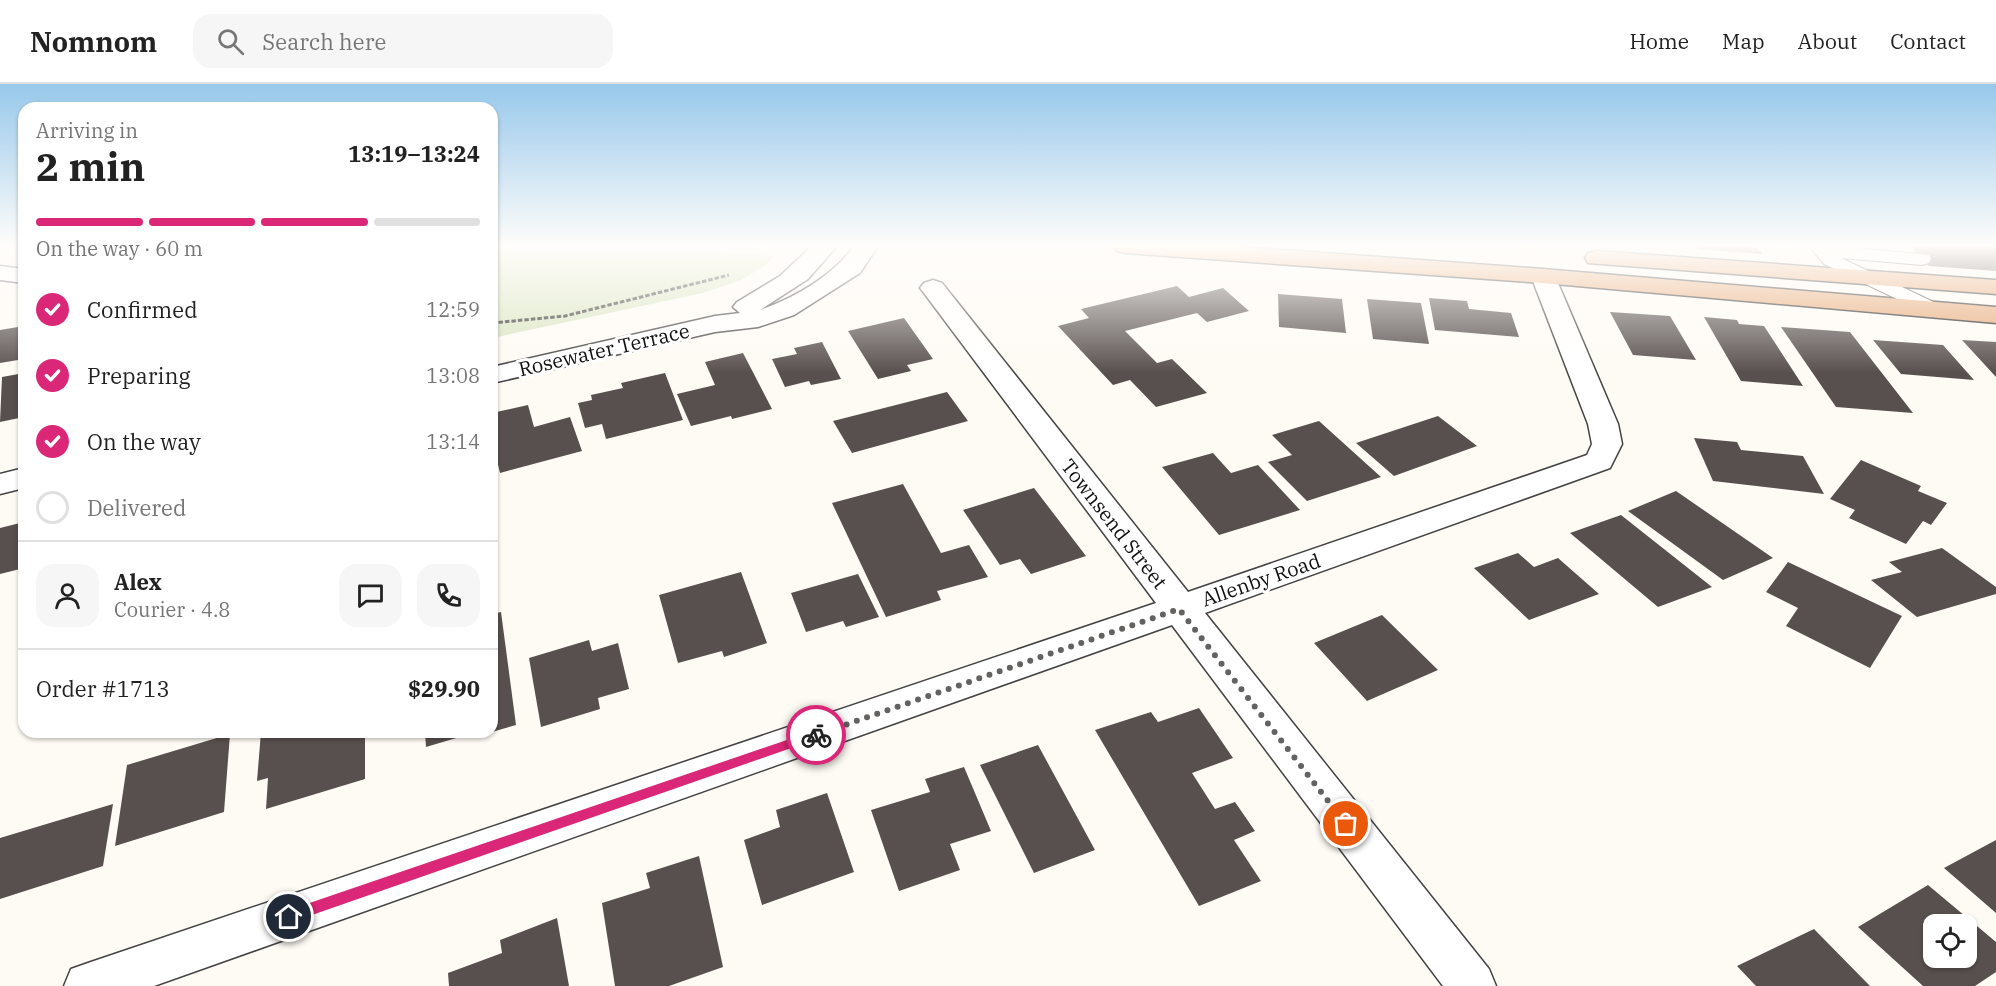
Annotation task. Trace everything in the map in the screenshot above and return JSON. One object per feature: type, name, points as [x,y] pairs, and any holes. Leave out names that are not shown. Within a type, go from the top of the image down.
[{"type":"highway","points":[[1742,288],[1996,315]]},
{"type":"street","name":"Rosewater Terrace","points":[[715,324],[780,288]]},
{"type":"street","name":"Rosewater Terrace","points":[[498,374],[715,324],[758,319],[785,310],[822,288]]},
{"type":"street","name":"Townsend Street","points":[[933,288],[1472,986]]},
{"type":"street","name":"Allenby Road","points":[[88,986],[1179,609],[1599,461],[1607,444],[1603,424],[1548,288]]},
{"type":"street","points":[[0,484],[18,480]]},
{"type":"lane","points":[[1888,288],[1935,310]]},
{"type":"path","points":[[498,322],[565,316],[677,288]]},
{"type":"green space","points":[[498,288],[718,288],[498,337]]},
{"type":"building","points":[[1168,288],[1179,288],[1189,297],[1223,288],[1249,311],[1207,322],[1197,313],[1125,331],[1157,363],[1172,359],[1207,393],[1156,407],[1130,380],[1113,385],[1058,326],[1089,318],[1081,309]]},
{"type":"building","points":[[1278,294],[1342,299],[1346,333],[1279,327]]},
{"type":"building","points":[[1429,298],[1467,301],[1469,309],[1511,313],[1519,337],[1435,330]]},
{"type":"building","points":[[1367,299],[1421,303],[1429,344],[1373,339]]},
{"type":"building","points":[[1610,312],[1670,316],[1696,360],[1633,355]]},
{"type":"building","points":[[1704,317],[1737,320],[1739,324],[1764,326],[1803,386],[1741,381]]},
{"type":"building","points":[[904,318],[933,359],[907,365],[911,371],[878,379],[848,331]]},
{"type":"building","points":[[18,327],[18,360],[0,363],[0,330]]},
{"type":"building","points":[[1781,327],[1850,332],[1913,413],[1836,407]]},
{"type":"building","points":[[1873,340],[1943,345],[1974,380],[1901,374]]},
{"type":"building","points":[[1962,340],[1996,342],[1996,377]]},
{"type":"building","points":[[822,342],[841,379],[811,385],[809,381],[785,387],[772,359],[797,354],[794,348]]},
{"type":"building","points":[[743,353],[772,409],[691,426],[677,394],[715,385],[705,362]]},
{"type":"building","points":[[665,373],[683,420],[606,439],[602,424],[585,428],[578,403],[592,400],[591,395],[623,388],[621,383]]},
{"type":"building","points":[[18,374],[18,418],[0,422],[2,377]]},
{"type":"building","points":[[947,392],[968,421],[852,453],[833,421]]},
{"type":"building","points":[[528,405],[534,427],[570,417],[582,451],[500,473],[498,412]]},
{"type":"building","points":[[1438,416],[1477,446],[1394,476],[1356,443]]},
{"type":"building","points":[[1319,421],[1381,477],[1307,501],[1268,462],[1292,455],[1272,435]]},
{"type":"building","points":[[1694,438],[1737,442],[1741,450],[1803,456],[1824,494],[1713,481]]},
{"type":"building","points":[[1213,453],[1231,473],[1258,465],[1300,510],[1219,535],[1162,467]]},
{"type":"building","points":[[1861,460],[1921,486],[1918,491],[1947,503],[1931,525],[1923,521],[1906,544],[1849,518],[1855,510],[1830,499]]},
{"type":"building","points":[[903,484],[941,553],[969,545],[988,577],[937,591],[941,600],[886,617],[832,503]]},
{"type":"building","points":[[1034,488],[1086,556],[1031,574],[1020,559],[1000,565],[963,510]]},
{"type":"building","points":[[1676,491],[1773,558],[1723,580],[1628,511]]},
{"type":"building","points":[[1621,515],[1712,587],[1658,607],[1570,533]]},
{"type":"building","points":[[18,524],[18,570],[0,574],[0,528]]},
{"type":"building","points":[[1942,548],[1996,587],[1996,594],[1917,617],[1871,580],[1902,572],[1889,562]]},
{"type":"building","points":[[1518,553],[1534,567],[1558,558],[1599,594],[1529,620],[1474,568]]},
{"type":"building","points":[[1788,562],[1902,616],[1870,668],[1786,626],[1798,608],[1766,592]]},
{"type":"building","points":[[741,572],[767,643],[724,657],[722,651],[678,663],[659,595]]},
{"type":"building","points":[[858,574],[879,617],[846,627],[843,621],[806,632],[791,593]]},
{"type":"building","points":[[501,612],[516,725],[498,730],[498,613]]},
{"type":"building","points":[[1382,615],[1438,670],[1367,701],[1314,643]]},
{"type":"building","points":[[589,640],[592,651],[618,643],[629,689],[598,698],[600,709],[541,727],[529,658]]},
{"type":"building","points":[[1199,708],[1233,758],[1192,773],[1215,809],[1235,802],[1255,831],[1234,840],[1261,881],[1199,906],[1095,730],[1151,712],[1158,722]]},
{"type":"building","points":[[217,738],[230,738],[224,812],[115,846],[127,765]]},
{"type":"building","points":[[261,738],[365,738],[365,779],[266,809],[268,778],[257,781]]},
{"type":"building","points":[[425,738],[456,738],[426,747]]},
{"type":"building","points":[[1038,745],[1095,850],[1034,873],[980,765]]},
{"type":"building","points":[[964,767],[991,831],[950,844],[960,870],[899,891],[871,810],[930,792],[925,779]]},
{"type":"building","points":[[827,793],[854,872],[762,905],[744,840],[780,827],[776,810]]},
{"type":"building","points":[[113,804],[103,866],[0,899],[0,838]]},
{"type":"building","points":[[1996,840],[1996,913],[1944,868]]},
{"type":"building","points":[[699,856],[723,967],[669,986],[615,986],[602,903],[650,888],[646,873]]},
{"type":"building","points":[[1928,885],[1963,914],[1923,914],[1923,968],[1977,968],[1977,926],[1996,942],[1996,972],[1975,986],[1923,986],[1858,927]]},
{"type":"building","points":[[557,918],[569,986],[449,986],[448,973],[502,953],[500,940]]},
{"type":"building","points":[[1814,929],[1870,986],[1756,986],[1737,966]]},
{"type":"way so far","points":[[816,735],[1179,609],[1346,824]]},
{"type":"route","points":[[289,917],[816,735]]}]
